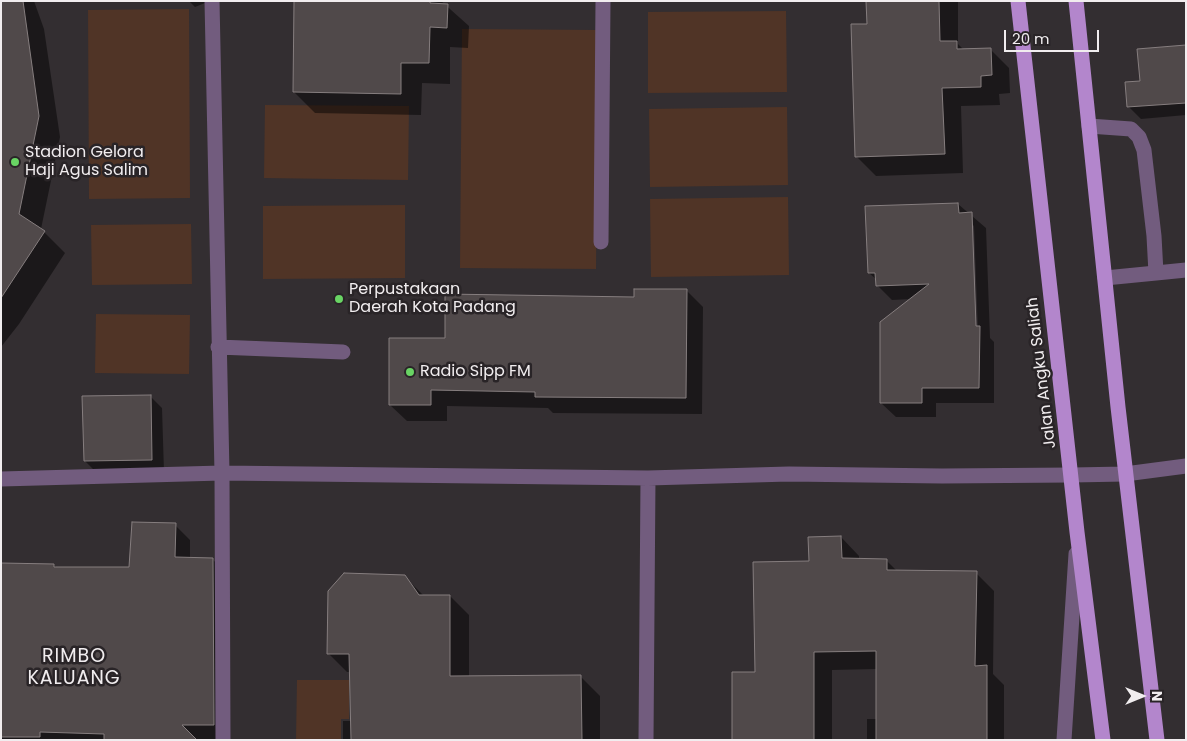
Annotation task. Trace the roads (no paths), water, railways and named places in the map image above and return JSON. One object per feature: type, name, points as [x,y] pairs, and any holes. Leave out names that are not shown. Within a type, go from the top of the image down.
[{"type":"main road","name":"Jalan Angku Saliah","points":[[1018,1],[1077,532],[1104,740]]},
{"type":"main road","points":[[1076,1],[1125,474],[1157,740]]},
{"type":"street","points":[[212,1],[222,473],[224,740]]},
{"type":"street","points":[[601,242],[603,1]]},
{"type":"street","points":[[1089,126],[1131,129],[1139,137],[1144,150],[1156,273]]},
{"type":"street","points":[[1105,278],[1186,270]]},
{"type":"street","points":[[218,347],[344,352]]},
{"type":"street","points":[[1,479],[222,473],[648,478],[790,474],[1072,475],[1125,474],[1186,466]]},
{"type":"street","points":[[646,740],[648,478]]},
{"type":"street","points":[[1064,740],[1077,532]]},
{"type":"place","name":"Stadion Gelora Haji Agus Salim","points":[[15,162]]},
{"type":"place","name":"Perpustakaan Daerah Kota Padang","points":[[339,299]]},
{"type":"place","name":"Radio Sipp FM","points":[[410,372]]},
{"type":"district","name":"RIMBO KALUANG","points":[[74,668]]}]
